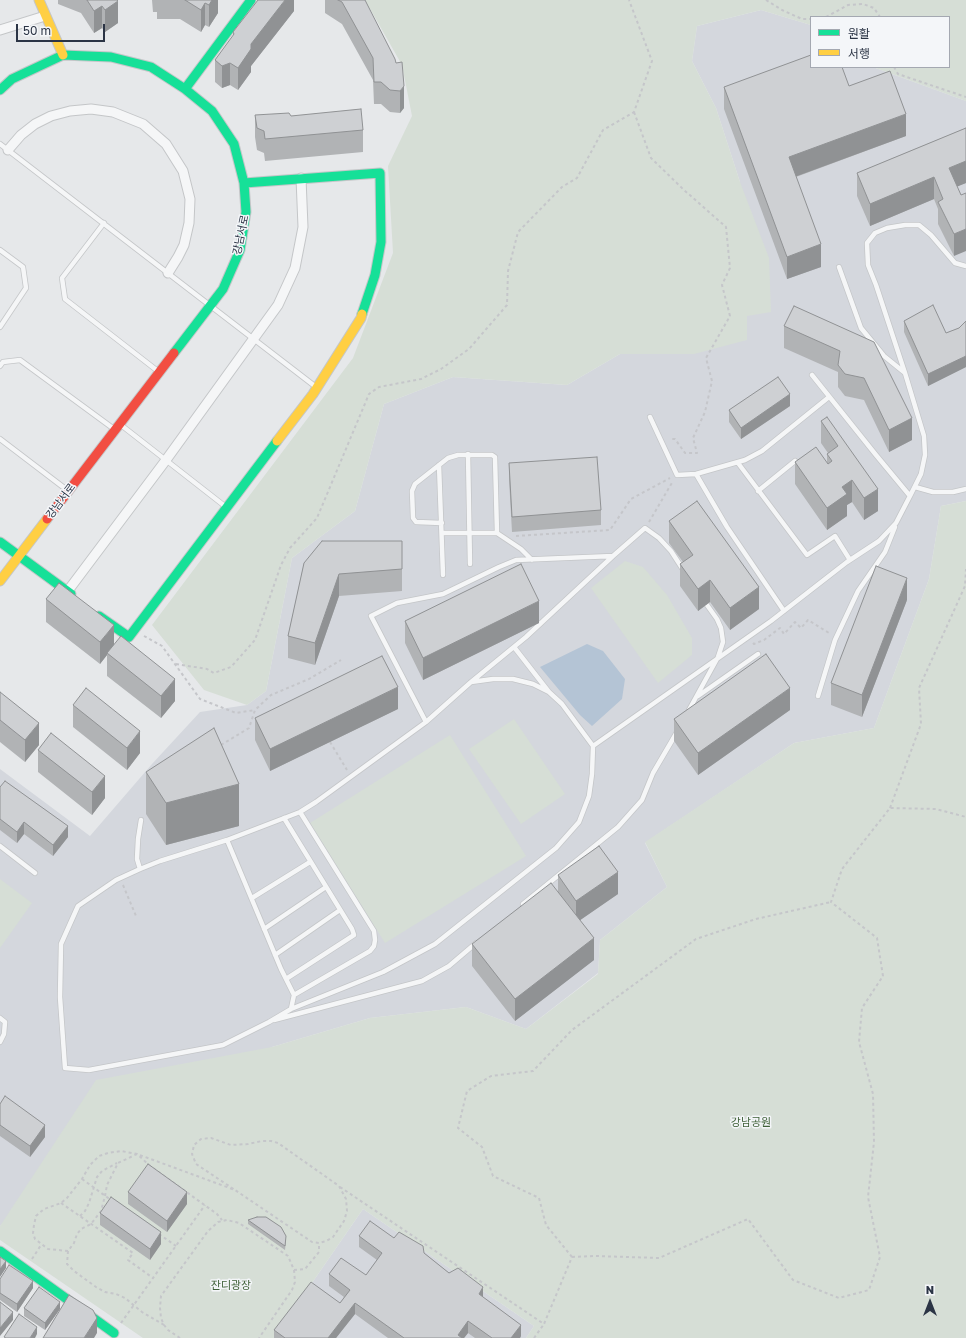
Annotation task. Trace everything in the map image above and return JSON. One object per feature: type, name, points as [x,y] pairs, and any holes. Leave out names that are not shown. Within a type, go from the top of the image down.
[{"type":"street","points":[[39,0],[63,55]]},
{"type":"street","points":[[185,89],[251,0]]},
{"type":"street","points":[[0,30],[45,16]]},
{"type":"street","name":"강남서로","points":[[0,90],[12,79],[63,55],[111,56],[152,67],[185,89],[212,111],[234,144],[244,183],[246,212],[240,250],[223,289],[0,581]]},
{"type":"street","points":[[8,150],[21,135],[35,124],[51,116],[70,111],[91,109],[113,112],[143,124],[166,144],[182,171],[190,199],[190,223],[184,245],[168,273]]},
{"type":"street","points":[[92,610],[129,638],[317,388],[361,318],[375,275],[381,242],[380,173],[244,183]]},
{"type":"street","points":[[67,592],[166,460],[278,305],[295,268],[303,227],[301,178]]},
{"type":"street","points":[[0,542],[79,601]]},
{"type":"street","points":[[0,1252],[26,1269],[115,1336]]},
{"type":"lane","points":[[0,144],[317,388]]},
{"type":"lane","points":[[104,223],[62,278],[65,299],[159,372]]},
{"type":"lane","points":[[818,696],[837,637],[858,590],[885,552],[896,523],[921,474],[925,456],[924,436],[905,373],[868,265],[867,243],[875,233],[887,228],[905,224],[919,225],[931,235],[955,263],[966,266]]},
{"type":"lane","points":[[0,250],[23,267],[26,288],[0,327]]},
{"type":"lane","points":[[839,267],[861,328],[884,356],[905,373]]},
{"type":"lane","points":[[0,366],[3,362],[20,360],[166,460],[227,508]]},
{"type":"lane","points":[[812,375],[876,456],[910,496]]},
{"type":"lane","points":[[650,417],[677,475],[696,474],[745,460],[762,450],[829,397]]},
{"type":"lane","points":[[0,439],[68,491]]},
{"type":"lane","points":[[468,454],[470,564]]},
{"type":"lane","points":[[442,522],[416,522],[413,518],[412,491],[415,484],[448,458],[458,455],[488,454],[494,457],[497,533]]},
{"type":"lane","points":[[758,491],[795,461]]},
{"type":"lane","points":[[738,463],[807,555],[835,536],[850,560]]},
{"type":"lane","points":[[439,465],[443,575]]},
{"type":"lane","points":[[696,474],[727,527],[784,611]]},
{"type":"lane","points":[[915,487],[933,492],[953,492],[966,489]]},
{"type":"lane","points":[[593,746],[784,611],[850,560],[879,541],[896,523]]},
{"type":"lane","points":[[514,647],[549,692],[562,704],[593,746],[592,774],[589,796],[579,822],[556,848],[435,944],[383,972],[291,1009],[223,1045],[89,1070],[65,1068],[60,997],[61,944],[78,906],[120,878],[140,869],[160,861],[227,840],[300,812],[426,722],[471,682],[514,647],[645,528],[659,538],[671,551],[686,574]]},
{"type":"lane","points":[[442,533],[497,533],[521,549],[532,560]]},
{"type":"lane","points":[[426,722],[372,616],[397,603],[444,594],[516,560],[613,556]]},
{"type":"lane","points":[[686,716],[718,657],[723,642],[722,628],[707,604]]},
{"type":"lane","points":[[696,697],[758,654]]},
{"type":"lane","points":[[471,682],[493,679],[513,679],[533,684],[549,692]]},
{"type":"lane","points":[[521,906],[618,827],[642,800],[653,773],[678,729]]},
{"type":"lane","points":[[294,995],[370,951],[374,946],[375,940],[374,931],[300,812]]},
{"type":"lane","points":[[284,818],[352,929],[354,935],[286,979]]},
{"type":"lane","points":[[140,869],[138,858],[138,839],[141,820]]},
{"type":"lane","points":[[227,840],[275,955],[294,995],[291,1009]]},
{"type":"lane","points":[[0,846],[36,873]]},
{"type":"lane","points":[[252,898],[310,862]]},
{"type":"lane","points":[[264,928],[326,887]]},
{"type":"lane","points":[[275,955],[340,910]]},
{"type":"lane","points":[[269,1022],[422,981],[448,966],[479,941]]},
{"type":"lane","points":[[0,1018],[5,1022],[4,1034],[0,1042]]},
{"type":"path","points":[[629,0],[652,61],[634,112],[651,158],[684,190],[726,227],[730,268],[722,285],[730,316],[706,358],[712,381],[705,412],[693,438],[697,453],[685,454],[675,439],[661,441]]},
{"type":"path","points":[[766,0],[782,10],[802,19],[810,19]]},
{"type":"path","points":[[828,16],[848,5],[863,4],[874,8],[879,16]]},
{"type":"path","points":[[895,68],[898,74],[966,97]]},
{"type":"path","points":[[176,664],[207,669],[214,673],[231,667],[254,640],[281,565],[290,548],[317,518],[369,394],[379,387],[421,379],[441,369],[469,349],[507,305],[508,271],[518,232],[562,187],[577,178],[603,130],[634,112]]},
{"type":"path","points":[[645,528],[677,475]]},
{"type":"path","points":[[503,537],[610,530],[631,499],[677,475]]},
{"type":"path","points":[[830,902],[842,869],[890,808],[921,724],[919,688],[965,586],[966,569]]},
{"type":"path","points":[[754,644],[764,640],[780,628],[784,634],[795,622],[801,628],[808,620],[837,637]]},
{"type":"path","points":[[134,631],[162,646],[200,699],[236,713],[254,710],[271,695],[309,680],[341,660]]},
{"type":"path","points":[[217,748],[249,728],[254,710]]},
{"type":"path","points":[[330,742],[351,776]]},
{"type":"path","points":[[890,808],[936,809],[966,817]]},
{"type":"path","points":[[120,878],[136,916]]},
{"type":"path","points":[[572,1257],[595,1256],[659,1258],[748,1219],[793,1280],[839,1298],[869,1290],[880,1257],[868,1197],[874,1142],[873,1094],[859,1042],[862,1008],[883,976],[877,938],[830,902]]},
{"type":"path","points":[[572,1257],[546,1225],[539,1198],[493,1176],[482,1147],[458,1128],[467,1091],[491,1076],[533,1071],[572,1030],[696,939],[756,919],[830,902]]},
{"type":"path","points":[[339,1186],[346,1199],[347,1211],[344,1221],[333,1237],[319,1243],[312,1242],[305,1239],[196,1164],[192,1154],[194,1145],[201,1139],[211,1138],[231,1145],[271,1141],[278,1143],[339,1186],[544,1324]]},
{"type":"path","points":[[68,1251],[48,1249],[35,1239],[33,1233],[36,1216],[44,1209],[61,1203],[67,1198],[82,1179],[90,1165],[99,1156],[121,1151],[138,1154],[235,1190]]},
{"type":"path","points":[[80,1216],[87,1207],[97,1177],[102,1171],[138,1154]]},
{"type":"path","points":[[138,1154],[149,1165],[217,1214],[222,1220]]},
{"type":"path","points":[[118,1163],[107,1185],[101,1211],[91,1224],[81,1229],[77,1234],[74,1243],[68,1251],[67,1264],[96,1287],[106,1292],[116,1294],[164,1325],[168,1330],[180,1338]]},
{"type":"path","points":[[82,1179],[112,1200]]},
{"type":"path","points":[[61,1203],[133,1253],[128,1260],[153,1278]]},
{"type":"path","points":[[115,1336],[134,1305],[205,1205]]},
{"type":"path","points":[[164,1325],[160,1308],[161,1296],[212,1226],[222,1220],[233,1221],[239,1223],[288,1256],[294,1270],[295,1282],[292,1290],[259,1338]]},
{"type":"path","points":[[157,1232],[176,1246]]},
{"type":"path","points":[[294,1270],[305,1269],[319,1252],[319,1243]]},
{"type":"path","points":[[26,1269],[41,1245]]},
{"type":"path","points":[[534,1338],[544,1324],[560,1289],[572,1257]]},
{"type":"shaded area","points":[[761,10],[810,25],[810,68],[876,68],[966,101],[966,501],[941,506],[929,579],[874,728],[794,743],[645,843],[667,887],[600,940],[598,973],[526,1029],[466,1007],[370,1018],[272,1047],[0,1226],[0,769],[90,836],[152,764],[200,712],[247,705],[266,691],[292,558],[355,511],[384,404],[453,377],[567,385],[620,354],[694,354],[740,182],[716,108],[692,61],[697,26]]},
{"type":"shaded area","points":[[363,1209],[534,1326],[526,1338],[274,1338]]},
{"type":"green space","points":[[365,0],[966,0],[966,101],[876,68],[950,68],[950,16],[810,16],[810,25],[761,10],[697,26],[692,61],[716,108],[740,182],[769,258],[771,312],[747,316],[747,340],[694,354],[620,354],[567,385],[453,377],[384,404],[355,511],[292,558],[266,691],[247,705],[204,690],[152,625],[353,358],[393,253],[388,166],[412,116],[402,65]]},
{"type":"green space","name":"강남공원","points":[[966,501],[966,1338],[526,1338],[534,1326],[363,1209],[274,1338],[143,1338],[0,1240],[0,1226],[96,1080],[272,1047],[370,1018],[466,1007],[526,1029],[598,974],[600,940],[667,887],[645,842],[794,743],[874,728],[929,579],[941,506]]},
{"type":"green space","points":[[625,561],[643,567],[667,595],[692,638],[692,655],[658,683],[591,588]]},
{"type":"green space","points":[[514,719],[565,794],[521,824],[469,749]]},
{"type":"green space","points":[[450,735],[526,856],[385,943],[310,823]]},
{"type":"green space","points":[[0,879],[32,903],[0,948]]},
{"type":"water","points":[[587,644],[603,651],[625,679],[622,699],[592,726],[580,715],[540,667]]},
{"type":"building","points":[[87,0],[118,1],[105,10],[102,6],[94,11]]},
{"type":"building","points":[[185,0],[212,0],[209,5],[205,3],[201,10]]},
{"type":"building","points":[[258,0],[285,0],[251,44],[251,49],[238,68],[230,63],[222,66],[215,60],[234,34],[233,32]]},
{"type":"building","points":[[338,0],[365,0],[396,63],[402,62],[404,86],[400,91],[390,90],[381,82],[374,82],[373,58],[342,2]]},
{"type":"building","points":[[810,55],[810,68],[842,68],[849,86],[890,71],[906,114],[789,157],[821,244],[787,257],[724,87]]},
{"type":"building","points":[[361,109],[363,130],[265,139],[264,131],[257,128],[255,115],[289,113],[291,116]]},
{"type":"building","points":[[966,128],[966,161],[949,168],[961,195],[966,193],[966,229],[954,234],[938,202],[943,199],[934,177],[870,204],[857,173]]},
{"type":"building","points":[[933,305],[946,333],[959,328],[966,321],[966,356],[928,374],[904,321]]},
{"type":"building","points":[[794,306],[874,342],[912,418],[889,430],[864,378],[845,374],[838,365],[840,351],[784,326]]},
{"type":"building","points":[[778,377],[790,394],[741,428],[729,410]]},
{"type":"building","points":[[827,417],[878,489],[864,498],[852,480],[842,487],[847,494],[827,508],[795,462],[816,447],[828,464],[832,461],[827,454],[838,446],[821,421]]},
{"type":"building","points":[[597,457],[601,510],[512,517],[509,463]]},
{"type":"building","points":[[697,501],[759,587],[730,608],[710,580],[698,589],[680,564],[693,555],[669,521]]},
{"type":"building","points":[[322,541],[402,541],[402,569],[339,574],[315,643],[288,636],[304,563]]},
{"type":"building","points":[[521,564],[539,601],[423,658],[405,621]]},
{"type":"building","points":[[876,566],[907,578],[862,695],[831,683]]},
{"type":"building","points":[[59,583],[114,625],[100,642],[46,599]]},
{"type":"building","points":[[121,636],[175,679],[161,696],[107,653]]},
{"type":"building","points":[[766,654],[790,688],[698,753],[674,719]]},
{"type":"building","points":[[382,656],[398,687],[270,749],[255,718]]},
{"type":"building","points":[[86,688],[140,731],[127,748],[73,705]]},
{"type":"building","points":[[0,692],[39,723],[25,740],[0,720]]},
{"type":"building","points":[[214,728],[239,784],[166,803],[146,772]]},
{"type":"building","points":[[51,733],[105,776],[92,792],[38,750]]},
{"type":"building","points":[[5,781],[68,826],[53,845],[24,822],[17,832],[0,819],[0,787]]},
{"type":"building","points":[[599,846],[618,872],[576,901],[558,875]]},
{"type":"building","points":[[551,883],[594,938],[515,999],[472,944]]},
{"type":"building","points":[[5,1096],[45,1125],[30,1146],[0,1125],[0,1104]]},
{"type":"building","points":[[148,1164],[187,1192],[167,1221],[128,1192]]},
{"type":"building","points":[[111,1197],[161,1232],[150,1249],[100,1213]]},
{"type":"building","points":[[257,1217],[266,1217],[281,1227],[286,1236],[285,1246],[248,1220]]},
{"type":"building","points":[[370,1221],[394,1238],[399,1232],[423,1246],[424,1253],[449,1273],[458,1268],[483,1287],[479,1294],[521,1325],[511,1338],[492,1338],[468,1321],[458,1335],[462,1338],[404,1338],[355,1303],[328,1338],[285,1338],[274,1330],[311,1282],[340,1303],[350,1290],[329,1274],[341,1258],[366,1275],[382,1253],[359,1236]]},
{"type":"building","points":[[0,1257],[6,1261],[0,1269]]},
{"type":"building","points":[[9,1265],[33,1281],[17,1304],[0,1293],[0,1279]]},
{"type":"building","points":[[39,1287],[60,1302],[45,1323],[24,1308]]},
{"type":"building","points":[[69,1295],[93,1310],[97,1318],[84,1338],[43,1338]]},
{"type":"building","points":[[0,1302],[13,1312],[0,1328]]},
{"type":"building","points":[[19,1314],[37,1327],[30,1338],[4,1337]]},
{"type":"traffic: fast","points":[[185,89],[251,0]]},
{"type":"traffic: fast","points":[[0,90],[12,79],[63,55],[111,57],[151,67],[185,89],[212,111],[234,144],[244,183],[246,212],[240,250],[223,289],[174,353]]},
{"type":"traffic: fast","points":[[244,183],[380,173],[381,242],[375,275],[362,314]]},
{"type":"traffic: fast","points":[[99,616],[129,637],[277,441]]},
{"type":"traffic: fast","points":[[0,542],[71,594]]},
{"type":"traffic: fast","points":[[0,1251],[114,1333]]},
{"type":"traffic: slow","points":[[39,0],[63,55]]},
{"type":"traffic: slow","points":[[277,441],[313,394],[361,318],[362,314]]},
{"type":"traffic: slow","points":[[0,581],[47,519]]},
{"type":"traffic: jam","points":[[47,519],[174,353]]},
{"type":"park label","name":"잔디광장","points":[[231,1286]]}]
